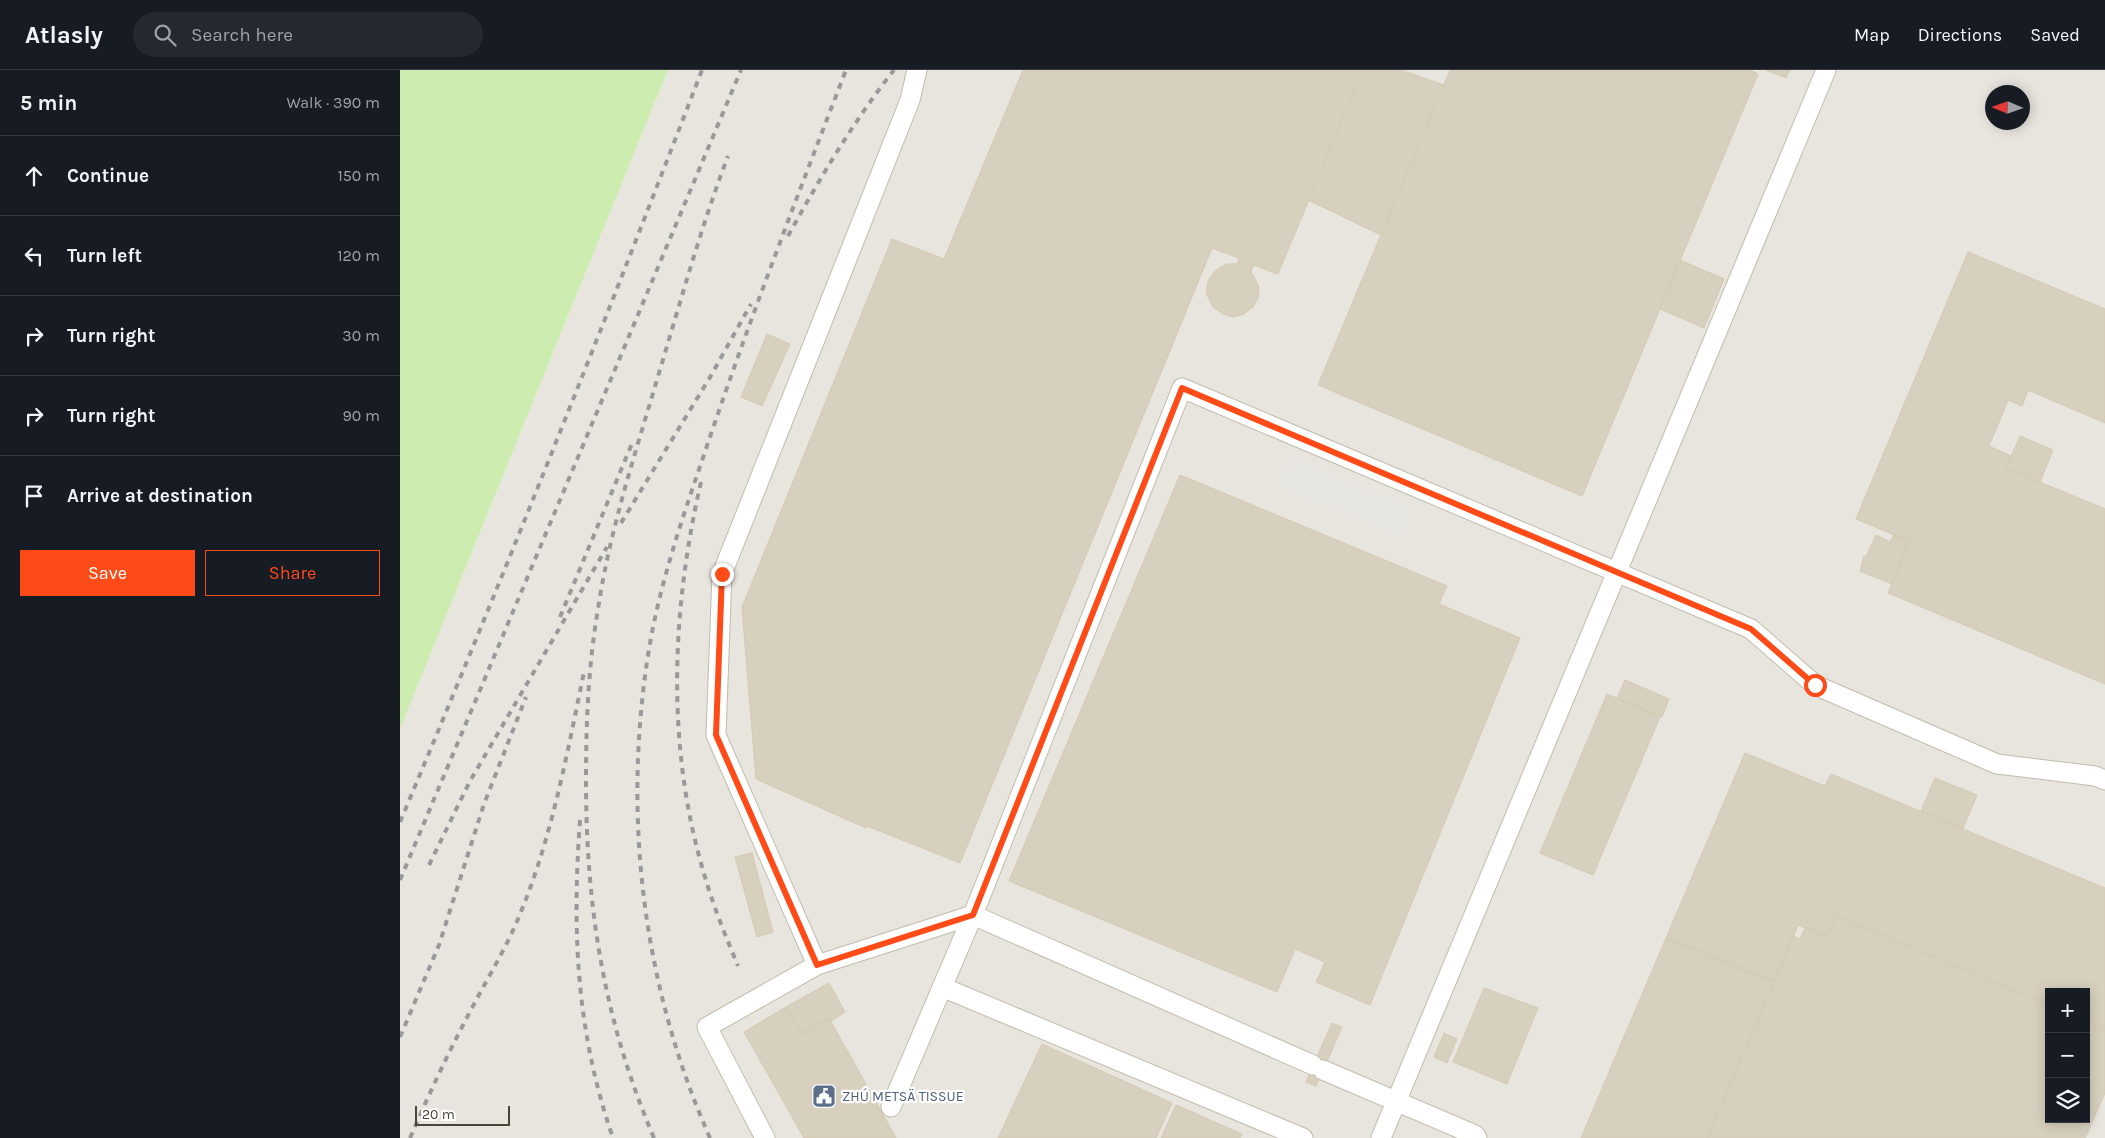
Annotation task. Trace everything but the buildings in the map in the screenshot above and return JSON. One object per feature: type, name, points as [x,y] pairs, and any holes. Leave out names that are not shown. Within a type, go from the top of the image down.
[{"type":"lane","points":[[817,965],[716,735],[722,574],[910,100],[918,70]]},
{"type":"lane","points":[[1381,1138],[1826,70]]},
{"type":"lane","points":[[891,1107],[973,915],[1182,388],[1751,629],[1815,685],[1997,764],[2069,772],[2095,776],[2105,780]]},
{"type":"lane","points":[[765,1138],[707,1027],[817,965],[973,915],[1318,1068],[1475,1135],[1477,1138]]},
{"type":"lane","points":[[942,987],[1304,1138]]},
{"type":"shaded area","points":[[668,70],[2105,70],[2105,1138],[400,1138],[400,729]]},
{"type":"shaded area","points":[[1289,455],[1414,508],[1401,539],[1276,486]]},
{"type":"green space","points":[[400,70],[668,70],[400,729]]},
{"type":"railway","points":[[400,822],[554,447],[702,70]]},
{"type":"railway","points":[[400,880],[741,70]]},
{"type":"railway","points":[[710,1138],[687,1081],[669,1023],[655,964],[645,905],[639,844],[637,783],[640,723],[647,662],[665,576],[691,493],[759,299],[846,70]]},
{"type":"railway","points":[[788,236],[838,151],[894,70]]},
{"type":"railway","points":[[654,1138],[622,1051],[601,963],[594,919],[587,828],[586,781],[590,674],[603,579],[624,490],[692,264],[728,156]]},
{"type":"railway","points":[[621,523],[709,379],[751,304]]},
{"type":"railway","points":[[560,617],[633,441]]},
{"type":"railway","points":[[701,482],[683,581],[677,680],[679,730],[684,780],[692,829],[712,900],[738,966]]},
{"type":"railway","points":[[429,865],[470,781],[607,547]]},
{"type":"railway","points":[[410,1138],[455,1040],[509,938],[531,885],[558,795],[584,672]]},
{"type":"railway","points":[[400,1037],[439,945],[484,804],[526,697]]},
{"type":"railway","points":[[580,820],[577,941],[584,1020],[591,1059],[613,1138]]},
{"type":"place","name":"ZHÚ METSÄ TISSUE","points":[[824,1096]]},
{"type":"route","points":[[722,574],[716,735],[817,965],[973,915],[1182,388],[1751,629],[1815,685]]}]
